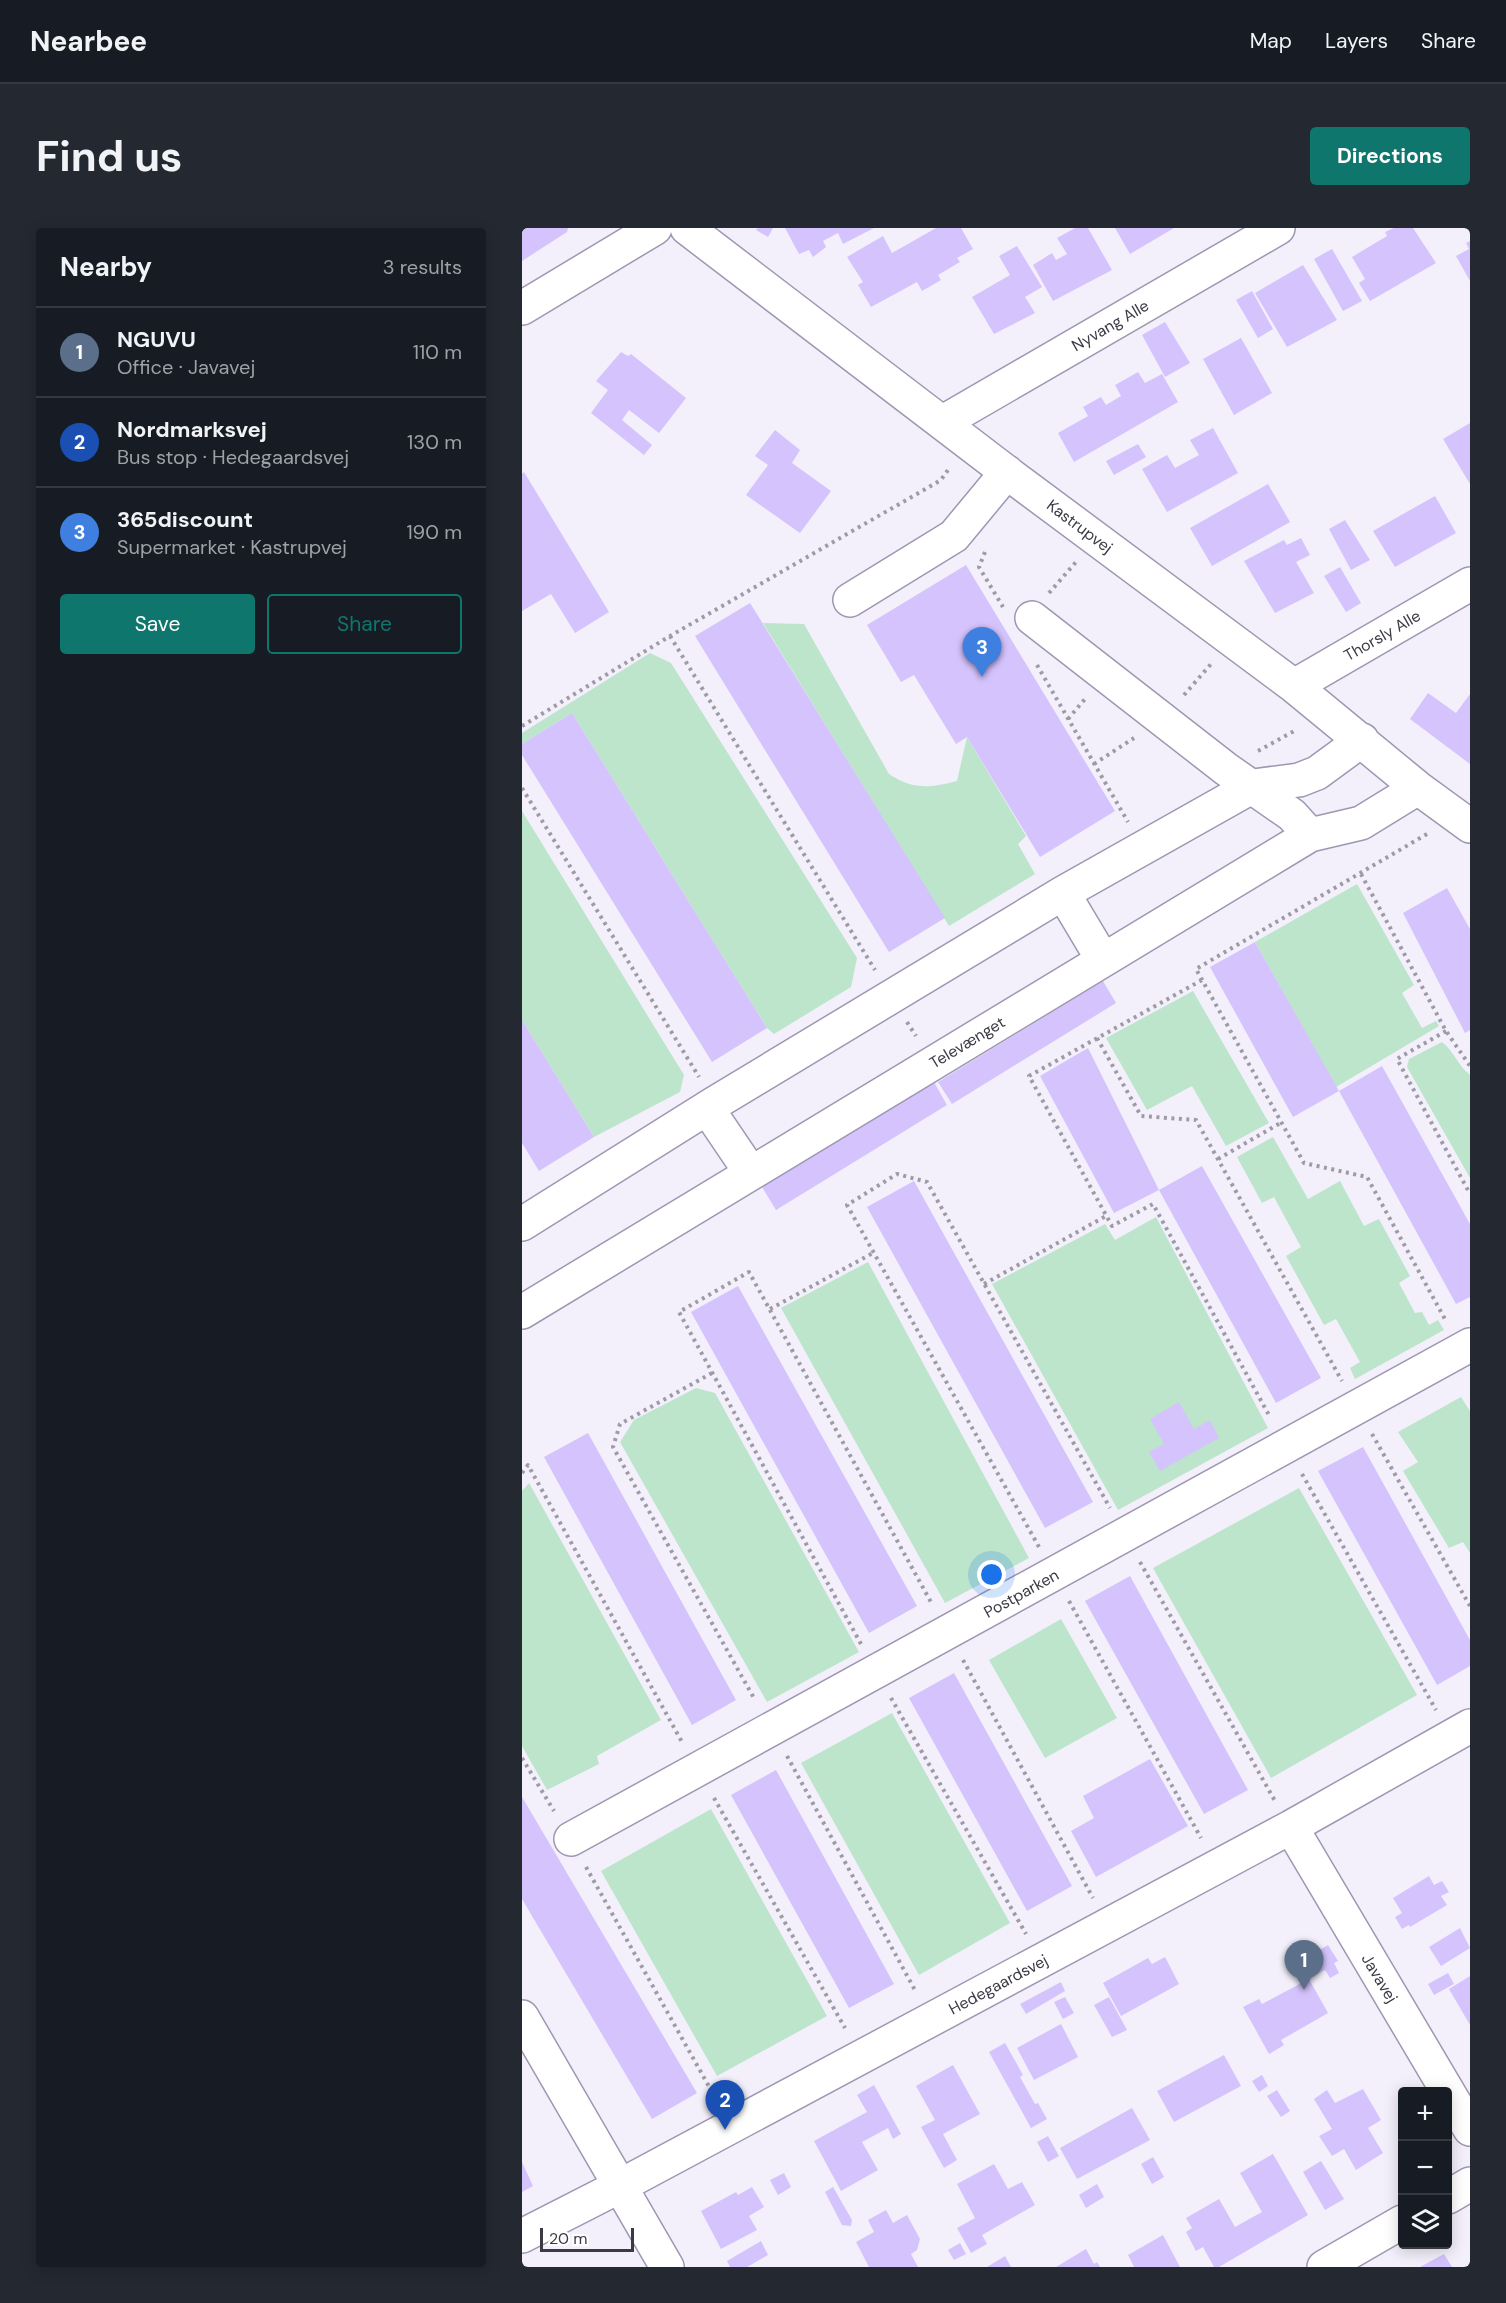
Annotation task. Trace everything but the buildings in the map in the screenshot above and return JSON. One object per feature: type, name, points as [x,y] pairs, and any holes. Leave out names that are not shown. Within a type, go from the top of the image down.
[{"type":"street","points":[[522,308],[655,228]]},
{"type":"street","name":"Kastrupvej","points":[[687,228],[1007,472],[1294,686],[1418,788],[1463,821]]},
{"type":"street","name":"Nyvang Alle","points":[[943,423],[1278,228]]},
{"type":"street","points":[[850,600],[954,536],[1007,472]]},
{"type":"street","name":"Thorsly Alle","points":[[1294,686],[1470,584]]},
{"type":"street","points":[[1020,616],[1226,769],[1292,815],[1310,835]]},
{"type":"street","points":[[522,1224],[711,1106],[1063,893],[1253,786],[1299,780],[1317,773],[1362,740]]},
{"type":"street","name":"Televænget","points":[[522,1312],[1310,835],[1361,823],[1418,788]]},
{"type":"street","points":[[1063,893],[1103,960]]},
{"type":"street","points":[[711,1106],[751,1173]]},
{"type":"street","name":"Postparken","points":[[571,1839],[1466,1347]]},
{"type":"street","name":"Hedegaardsvej","points":[[522,2236],[1217,1867],[1470,1726]]},
{"type":"street","name":"Javavej","points":[[1291,1827],[1470,2129]]},
{"type":"street","points":[[522,2017],[668,2267]]},
{"type":"street","points":[[1451,2195],[1470,2184]]},
{"type":"street","points":[[1324,2267],[1398,2224]]},
{"type":"path","points":[[522,726],[670,636],[941,480],[968,442]]},
{"type":"path","points":[[987,547],[979,567],[1020,616],[1042,601],[1096,538]]},
{"type":"path","points":[[670,636],[933,1063]]},
{"type":"path","points":[[1035,662],[1130,825]]},
{"type":"path","points":[[522,788],[711,1106]]},
{"type":"path","points":[[1463,821],[1361,874],[1196,969],[1304,1163],[1367,1177],[1466,1347]]},
{"type":"path","points":[[1361,874],[1446,1031],[1470,1066]]},
{"type":"path","points":[[1153,1204],[1112,1226],[1029,1076],[1202,980]]},
{"type":"path","points":[[1446,1031],[1397,1059],[1470,1194]]},
{"type":"path","points":[[1097,1038],[1141,1116],[1196,1120],[1470,1606]]},
{"type":"path","points":[[1218,1159],[1282,1122]]},
{"type":"path","points":[[1217,1867],[847,1205],[897,1174],[927,1182],[1291,1827]]},
{"type":"path","points":[[984,1284],[1106,1216]]},
{"type":"path","points":[[770,1309],[873,1253]]},
{"type":"path","points":[[1041,1961],[876,1671],[679,1312],[749,1272],[1108,1925]]},
{"type":"path","points":[[712,1373],[620,1424],[613,1448],[772,1729],[931,2020]]},
{"type":"path","points":[[522,1758],[571,1839],[731,2127]]},
{"type":"green space","points":[[763,623],[804,624],[889,774],[906,783],[922,786],[957,781],[967,737],[1026,836],[1018,844],[1035,874],[949,926]]},
{"type":"green space","points":[[650,653],[671,663],[857,958],[851,987],[774,1034],[767,1028],[572,713],[522,744],[522,733]]},
{"type":"green space","points":[[522,811],[684,1075],[680,1092],[594,1137],[522,1020]]},
{"type":"green space","points":[[1357,884],[1414,985],[1402,993],[1422,1028],[1436,1021],[1439,1026],[1336,1087],[1255,942]]},
{"type":"green space","points":[[1193,991],[1269,1123],[1226,1146],[1192,1086],[1147,1110],[1106,1038]]},
{"type":"green space","points":[[1442,1042],[1470,1075],[1470,1178],[1407,1067],[1409,1059]]},
{"type":"green space","points":[[1273,1137],[1308,1199],[1340,1181],[1364,1226],[1379,1219],[1410,1276],[1399,1283],[1415,1313],[1422,1312],[1429,1325],[1438,1320],[1444,1330],[1355,1379],[1350,1368],[1360,1362],[1336,1319],[1324,1325],[1286,1256],[1301,1247],[1274,1197],[1262,1203],[1237,1157]]},
{"type":"green space","points":[[1156,1217],[1268,1428],[1118,1510],[992,1284],[1105,1224],[1115,1240]]},
{"type":"green space","points":[[868,1262],[1029,1558],[945,1603],[781,1308]]},
{"type":"green space","points":[[696,1388],[715,1393],[859,1652],[767,1702],[620,1442],[634,1420]]},
{"type":"green space","points":[[1461,1397],[1470,1411],[1470,1553],[1463,1542],[1449,1548],[1403,1471],[1418,1462],[1398,1432]]},
{"type":"green space","points":[[529,1483],[661,1720],[597,1756],[599,1764],[547,1790],[522,1746],[522,1491]]},
{"type":"green space","points":[[1299,1488],[1417,1695],[1271,1778],[1153,1568]]},
{"type":"green space","points":[[1061,1619],[1117,1718],[1045,1758],[989,1660]]},
{"type":"green space","points":[[892,1713],[1010,1923],[919,1975],[801,1763]]},
{"type":"green space","points":[[711,1809],[827,2016],[717,2076],[601,1871]]},
{"type":"place","name":"365discount","points":[[982,677]]},
{"type":"place","name":"NGUVU","points":[[1304,1990]]},
{"type":"place","name":"Nordmarksvej","points":[[725,2130]]}]
